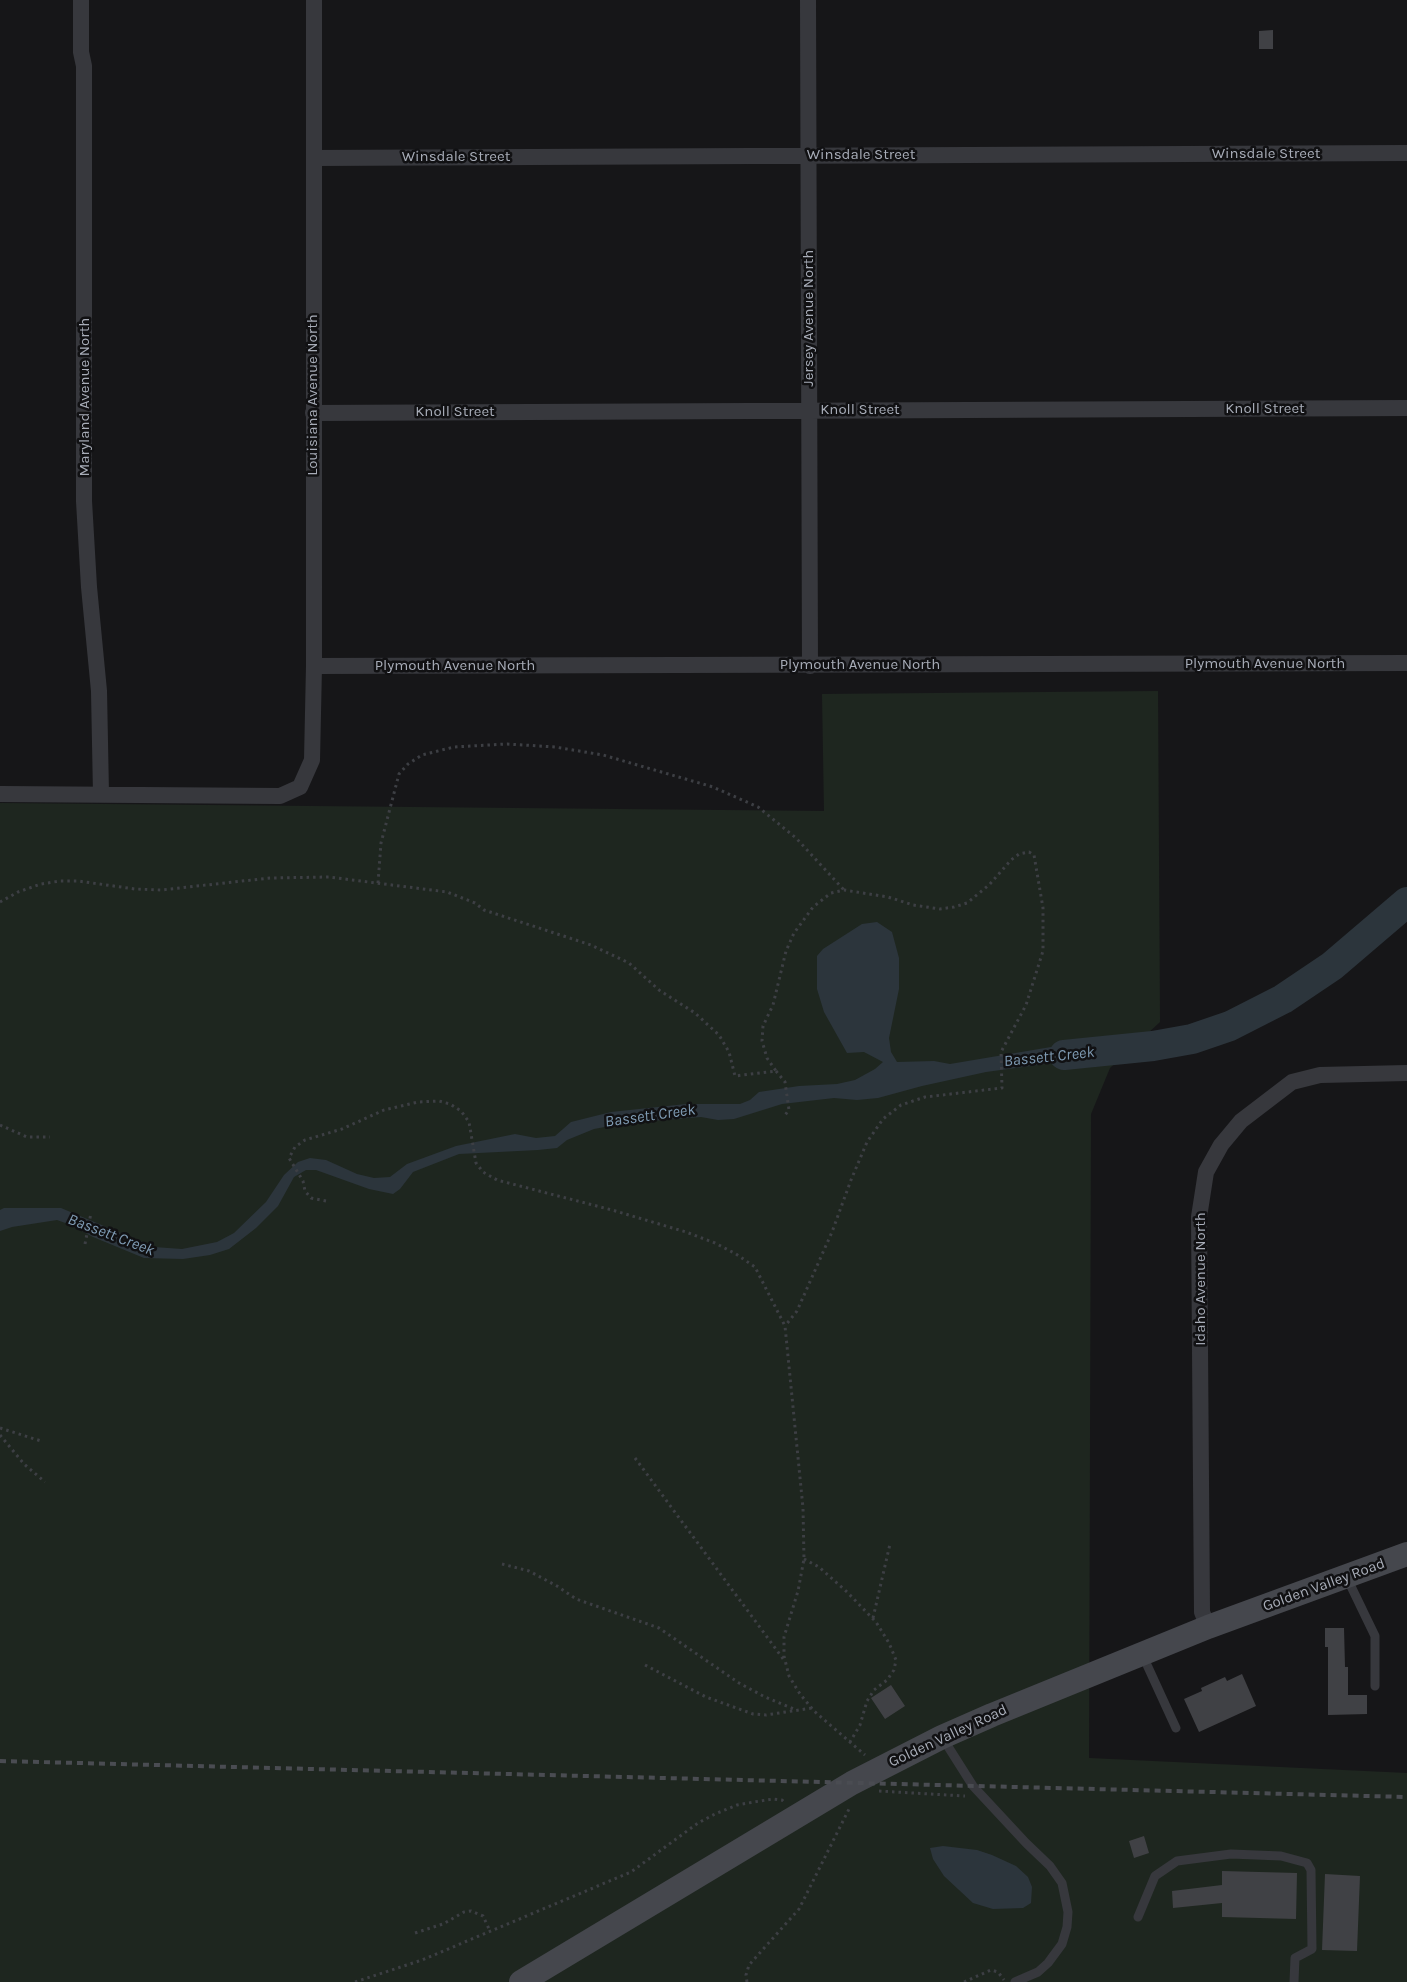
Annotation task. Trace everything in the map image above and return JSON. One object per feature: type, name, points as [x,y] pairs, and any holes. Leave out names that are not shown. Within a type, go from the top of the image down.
[{"type":"street","name":"Maryland Avenue North","points":[[81,0],[81,52],[84,66],[86,286],[84,501],[89,587],[99,691],[101,794]]},
{"type":"street","name":"Louisiana Avenue North","points":[[101,794],[280,796],[300,786],[312,760],[314,666],[312,412],[314,0]]},
{"type":"street","name":"Jersey Avenue North","points":[[808,0],[810,666]]},
{"type":"street","name":"Winsdale Street","points":[[314,158],[1407,154]]},
{"type":"street","name":"Knoll Street","points":[[312,412],[1407,408]]},
{"type":"street","name":"Plymouth Avenue North","points":[[314,666],[1407,663]]},
{"type":"street","points":[[0,794],[101,794]]},
{"type":"street","name":"Idaho Avenue North","points":[[1208,1627],[1202,1612],[1199,1227],[1206,1172],[1221,1145],[1241,1121],[1292,1082],[1320,1075],[1407,1073]]},
{"type":"street","name":"Golden Valley Road","points":[[521,1982],[852,1783],[942,1737],[1208,1627],[1407,1554]]},
{"type":"lane","points":[[1346,1577],[1375,1636],[1375,1686]]},
{"type":"lane","points":[[1142,1654],[1176,1728]]},
{"type":"lane","points":[[942,1737],[973,1786],[1050,1866],[1062,1883],[1068,1912],[1067,1927],[1060,1948],[1048,1964],[1038,1972],[1015,1982]]},
{"type":"lane","points":[[1138,1917],[1155,1876],[1177,1861],[1231,1854],[1281,1856],[1306,1863],[1311,1870],[1312,1949],[1295,1958],[1294,1982]]},
{"type":"path","points":[[378,883],[381,843],[399,774],[408,764],[422,755],[454,747],[507,744],[555,747],[603,754],[713,787],[758,807],[796,838],[844,890]]},
{"type":"path","points":[[785,1114],[789,1110],[785,1082],[768,1058],[762,1041],[763,1026],[773,1005],[786,951],[801,922],[813,907],[831,893],[844,890],[888,897],[913,905],[940,909],[954,907],[967,903],[989,885],[1011,860],[1019,854],[1029,852],[1034,856],[1043,908],[1043,951],[1026,1004],[1001,1052],[1002,1088],[925,1097],[901,1105],[883,1120],[867,1142],[813,1276],[797,1311],[785,1326]]},
{"type":"path","points":[[0,902],[18,892],[41,884],[60,881],[78,881],[135,889],[161,890],[270,878],[329,877],[447,892],[475,903],[484,910],[591,945],[629,964],[658,990],[695,1013],[719,1035],[729,1052],[735,1076],[776,1071]]},
{"type":"path","points":[[326,1200],[311,1198],[305,1191],[303,1181],[291,1164],[290,1154],[295,1147],[305,1140],[342,1129],[384,1110],[418,1102],[439,1101],[450,1104],[461,1111],[469,1122],[476,1163],[483,1172],[497,1180],[612,1210],[686,1232],[715,1243],[755,1267],[785,1326],[803,1508],[804,1559],[798,1591],[784,1637],[786,1663],[789,1676],[812,1708],[865,1756]]},
{"type":"path","points":[[0,1125],[27,1137],[50,1137]]},
{"type":"path","points":[[85,1244],[91,1214]]},
{"type":"path","points":[[0,1428],[41,1441]]},
{"type":"path","points":[[0,1435],[24,1464],[45,1482]]},
{"type":"path","points":[[635,1458],[786,1663]]},
{"type":"path","points":[[872,1618],[890,1544]]},
{"type":"path","points":[[804,1559],[818,1567],[872,1618],[889,1643],[896,1660],[894,1670],[887,1680],[874,1690],[867,1701],[860,1725],[850,1742]]},
{"type":"path","points":[[502,1564],[529,1571],[576,1598],[659,1628],[739,1683],[765,1697],[796,1710]]},
{"type":"path","points":[[645,1665],[706,1697],[753,1714],[766,1715],[812,1708]]},
{"type":"path","points":[[875,1791],[983,1796]]},
{"type":"path","points":[[354,1982],[422,1960],[631,1872],[698,1823],[737,1805],[782,1800],[795,1817]]},
{"type":"path","points":[[747,1982],[746,1975],[749,1965],[799,1909],[847,1810],[854,1805]]},
{"type":"path","points":[[415,1934],[443,1924],[464,1912],[471,1911],[483,1916],[490,1931]]},
{"type":"path","points":[[964,1982],[991,1970],[998,1972],[1005,1982]]},
{"type":"shaded area","points":[[1158,691],[1160,1022],[1110,1068],[1091,1114],[1089,1758],[1407,1773],[1407,1982],[0,1982],[0,803],[824,811],[822,694]]},
{"type":"water","points":[[877,922],[892,932],[899,958],[899,989],[889,1038],[891,1052],[897,1062],[934,1061],[950,1064],[1051,1047],[1105,1046],[1102,1064],[1060,1062],[986,1072],[878,1098],[857,1100],[834,1098],[782,1104],[734,1119],[718,1120],[701,1117],[626,1123],[594,1129],[567,1140],[557,1148],[459,1154],[413,1172],[400,1189],[393,1194],[369,1189],[316,1170],[306,1170],[294,1177],[278,1206],[256,1228],[229,1249],[210,1255],[183,1259],[144,1258],[57,1220],[12,1227],[0,1231],[0,1210],[4,1208],[61,1208],[154,1247],[182,1249],[217,1242],[234,1233],[266,1202],[284,1175],[298,1162],[310,1158],[326,1160],[357,1174],[374,1178],[390,1177],[407,1164],[456,1146],[515,1134],[536,1138],[555,1136],[571,1122],[611,1112],[686,1104],[740,1104],[750,1100],[759,1092],[799,1086],[837,1084],[855,1080],[875,1069],[883,1062],[864,1052],[847,1053],[824,1012],[817,989],[817,956],[823,949],[862,924]]},
{"type":"water","points":[[943,1846],[977,1850],[1016,1866],[1028,1877],[1032,1887],[1031,1903],[1023,1908],[993,1909],[973,1903],[944,1876],[933,1859],[930,1848]]},
{"type":"building","points":[[1273,30],[1273,49],[1259,49],[1259,31]]},
{"type":"building","points":[[1325,1628],[1344,1628],[1345,1667],[1348,1667],[1348,1695],[1367,1695],[1367,1714],[1328,1715],[1328,1647],[1325,1647]]},
{"type":"building","points":[[1242,1674],[1256,1706],[1199,1732],[1184,1699],[1202,1691],[1201,1688],[1225,1677],[1227,1681]]},
{"type":"building","points":[[891,1685],[905,1706],[885,1719],[871,1698]]},
{"type":"building","points":[[1144,1836],[1149,1853],[1134,1858],[1129,1841]]},
{"type":"building","points":[[1222,1871],[1297,1873],[1296,1919],[1222,1917],[1222,1903],[1173,1908],[1172,1891],[1222,1885]]},
{"type":"building","points":[[1325,1874],[1360,1876],[1357,1951],[1322,1950]]},
{"type":"waterway","name":"Bassett Creek","points":[[1064,1055],[1153,1046],[1192,1039],[1230,1026],[1283,999],[1332,966],[1407,902]]},
{"type":"railway","points":[[0,1761],[1407,1797]]}]
